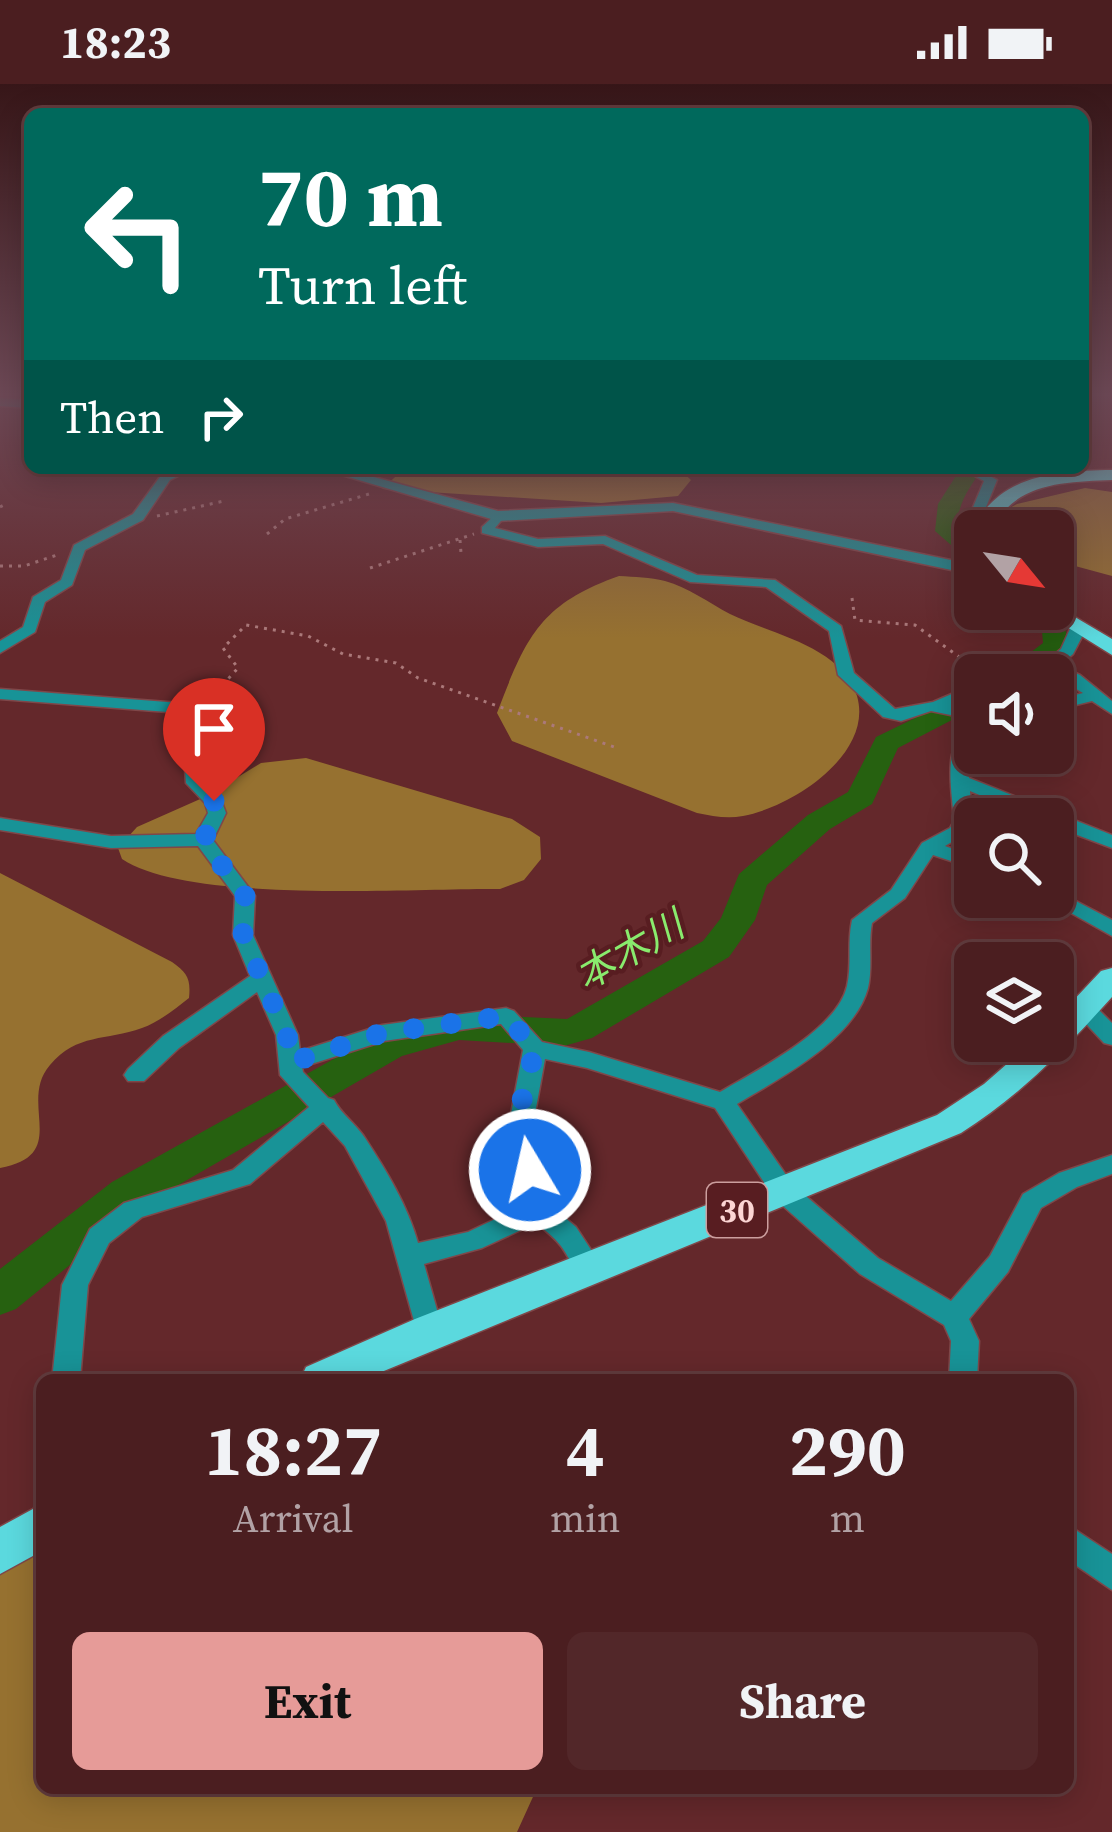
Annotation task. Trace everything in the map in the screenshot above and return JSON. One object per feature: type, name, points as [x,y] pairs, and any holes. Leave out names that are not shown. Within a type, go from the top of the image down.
[{"type":"main road","points":[[992,510],[1020,489],[1112,475]]},
{"type":"main road","points":[[1074,625],[1112,648]]},
{"type":"main road","name":"30","points":[[333,1374],[429,1331],[784,1192],[978,1107],[1038,1061],[1112,978]]},
{"type":"main road","points":[[0,1552],[36,1530]]},
{"type":"street","points":[[0,648],[30,629],[35,605],[68,582],[79,548],[137,517],[172,475]]},
{"type":"street","points":[[349,475],[394,487],[538,543],[604,540],[632,547],[676,574],[770,583],[836,629],[846,675],[889,713],[901,716],[954,698]]},
{"type":"street","points":[[976,510],[991,481],[979,475]]},
{"type":"street","points":[[493,523],[673,506],[954,565]]},
{"type":"street","points":[[1063,654],[1078,628]]},
{"type":"street","points":[[1074,678],[1112,709]]},
{"type":"street","points":[[0,694],[174,707],[192,741],[195,783],[214,801],[218,813],[203,840]]},
{"type":"street","points":[[1074,699],[1095,695]]},
{"type":"street","points":[[936,706],[954,712]]},
{"type":"street","points":[[723,1102],[830,1029],[848,1008],[858,988],[862,920],[898,894],[929,847],[957,832],[963,821],[962,774]]},
{"type":"street","points":[[961,781],[1002,798]]},
{"type":"street","points":[[0,824],[111,842],[203,840]]},
{"type":"street","points":[[1074,827],[1112,842]]},
{"type":"street","points":[[203,840],[245,896],[243,935],[287,1035],[292,1075],[354,1139],[399,1220],[429,1331]]},
{"type":"street","points":[[929,847],[954,856]]},
{"type":"street","points":[[1074,907],[1112,929]]},
{"type":"street","points":[[136,1076],[171,1042],[261,979]]},
{"type":"street","points":[[1084,1008],[1112,1037]]},
{"type":"street","points":[[292,1062],[382,1033],[506,1016],[535,1049],[590,1060],[723,1102],[784,1192],[869,1266],[954,1317],[965,1341],[963,1374]]},
{"type":"street","points":[[535,1049],[520,1130],[539,1210],[567,1234],[590,1268]]},
{"type":"street","points":[[67,1374],[75,1285],[99,1236],[133,1210],[241,1178],[326,1106]]},
{"type":"street","points":[[954,1317],[999,1264],[1032,1201],[1068,1180],[1112,1164]]},
{"type":"street","points":[[406,1257],[473,1241],[539,1210]]},
{"type":"street","points":[[1074,1544],[1110,1571]]},
{"type":"path","points":[[267,534],[294,516],[394,487]]},
{"type":"path","points":[[137,517],[224,501]]},
{"type":"path","points":[[0,507],[6,504]]},
{"type":"path","points":[[370,568],[493,523]]},
{"type":"path","points":[[460,538],[461,554]]},
{"type":"path","points":[[0,566],[24,566],[79,548]]},
{"type":"path","points":[[852,598],[855,620],[925,629],[958,654]]},
{"type":"path","points":[[174,707],[212,697],[228,683],[238,668],[223,648],[246,625],[308,636],[343,654],[396,663],[418,678],[617,748]]},
{"type":"shaded area","points":[[398,475],[685,475],[691,480],[678,496],[601,503],[382,489]]},
{"type":"shaded area","points":[[1085,488],[1112,492],[1112,576],[1074,566],[1074,510],[1006,510]]},
{"type":"shaded area","points":[[619,576],[674,584],[821,653],[836,665],[857,696],[859,717],[841,757],[784,802],[725,817],[697,813],[512,741],[497,713],[517,663],[539,626],[571,599]]},
{"type":"shaded area","points":[[306,758],[512,819],[540,837],[541,859],[524,880],[500,889],[359,891],[197,883],[122,859],[118,848],[137,827],[207,796],[261,763]]},
{"type":"shaded area","points":[[0,873],[172,962],[187,977],[189,998],[148,1025],[81,1043],[60,1055],[41,1080],[39,1140],[34,1152],[0,1168]]},
{"type":"shaded area","points":[[36,1549],[36,1794],[534,1794],[517,1832],[0,1832],[0,1571]]},
{"type":"waterway","name":"本木川","points":[[954,539],[946,531],[947,512],[967,475]]},
{"type":"waterway","name":"本木川","points":[[1045,654],[1057,646],[1054,630]]},
{"type":"waterway","name":"本木川","points":[[0,1295],[127,1194],[389,1046],[459,1027],[564,1033],[579,1029],[716,949],[738,920],[751,881],[819,822],[861,797],[886,743],[954,708]]},
{"type":"route","points":[[214,801],[218,813],[203,840],[245,896],[243,935],[287,1035],[292,1062],[382,1033],[506,1016],[535,1049],[520,1108],[530,1170]]}]
